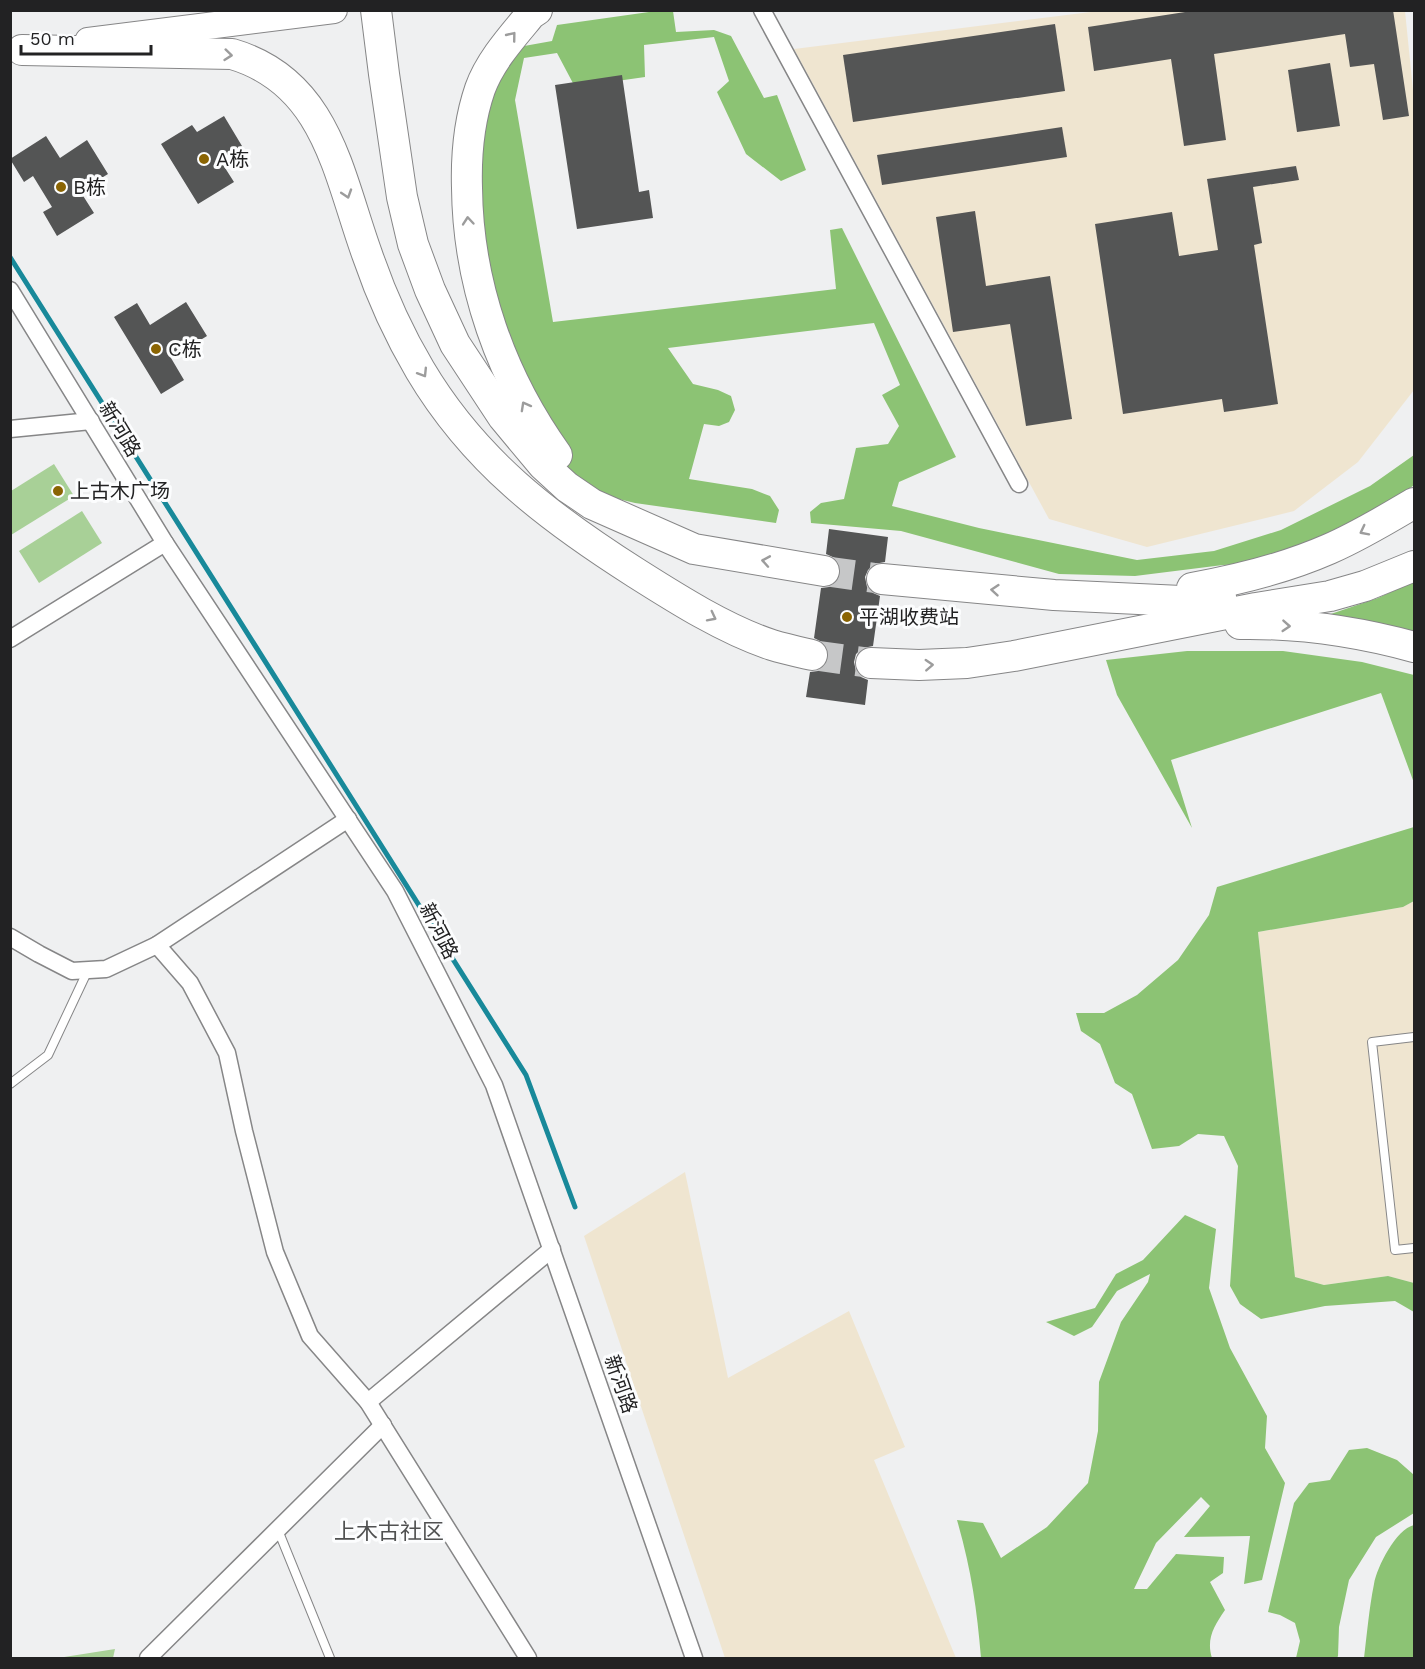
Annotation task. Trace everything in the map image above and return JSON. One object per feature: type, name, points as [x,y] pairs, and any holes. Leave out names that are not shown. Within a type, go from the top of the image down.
[{"type":"highway","points":[[358,10],[413,244],[430,290],[451,335],[481,384],[510,425],[543,465],[567,487],[592,504],[694,549],[824,571]]},
{"type":"highway","points":[[376,10],[374,75],[384,200],[395,249],[412,297],[439,353],[488,429],[530,478],[556,502],[684,603]]},
{"type":"highway","points":[[537,10],[502,49],[481,88],[470,127],[467,209],[471,249],[480,291],[495,341],[515,387],[537,428],[563,464],[593,493],[618,510],[694,549]]},
{"type":"highway","points":[[16,50],[232,54],[253,60],[275,74],[295,91],[312,111],[329,140],[389,313],[421,370],[471,441],[540,507],[603,552],[684,603],[771,645],[812,655]]},
{"type":"highway","points":[[1054,595],[1178,590],[1220,583],[1328,549],[1414,503]]},
{"type":"highway","points":[[882,579],[1054,595],[1181,602],[1327,582],[1360,572],[1414,549]]},
{"type":"highway","points":[[871,663],[919,665],[967,663],[1014,656],[1256,608],[1330,596],[1365,586],[1414,566]]},
{"type":"highway","points":[[1062,646],[1207,625],[1244,624],[1288,625],[1383,639],[1414,647]]},
{"type":"main road","points":[[16,50],[334,10]]},
{"type":"street","points":[[762,10],[1019,483]]},
{"type":"street","name":"新河路","points":[[10,290],[165,543],[395,891],[494,1085],[694,1659]]},
{"type":"street","points":[[10,429],[91,421]]},
{"type":"street","points":[[10,639],[165,543]]},
{"type":"street","points":[[10,937],[72,971],[106,969],[157,945],[348,819]]},
{"type":"street","points":[[157,945],[190,983],[227,1053],[275,1252],[310,1336],[368,1402],[528,1659]]},
{"type":"street","points":[[368,1402],[552,1249]]},
{"type":"street","points":[[148,1659],[383,1425]]},
{"type":"lane","points":[[10,1084],[48,1055],[88,970]]},
{"type":"lane","points":[[1414,1037],[1372,1042],[1395,1250],[1414,1248]]},
{"type":"lane","points":[[278,1530],[330,1659]]},
{"type":"shaded area","points":[[1107,10],[1405,11],[1414,100],[1414,390],[1358,462],[1294,511],[1147,547],[1049,519],[794,49]]},
{"type":"shaded area","points":[[1414,901],[1414,1283],[1388,1276],[1324,1285],[1295,1277],[1258,932],[1403,907]]},
{"type":"shaded area","points":[[685,1172],[728,1378],[849,1311],[905,1447],[874,1460],[956,1658],[725,1658],[584,1236]]},
{"type":"green space","points":[[656,11],[673,11],[676,32],[714,30],[731,36],[764,98],[777,95],[806,170],[781,181],[746,154],[717,92],[729,81],[714,37],[644,45],[645,77],[575,87],[557,53],[524,58],[515,100],[553,322],[836,289],[830,230],[842,228],[956,457],[899,482],[892,506],[979,528],[1137,560],[1214,551],[1281,530],[1370,486],[1414,455],[1414,485],[1391,503],[1332,533],[1249,564],[1135,576],[1059,574],[901,531],[811,523],[810,512],[821,503],[844,499],[856,448],[888,444],[899,426],[882,395],[900,385],[874,323],[668,348],[693,384],[718,390],[731,396],[735,410],[729,422],[719,426],[704,424],[689,479],[752,489],[770,496],[779,510],[776,523],[635,503],[602,495],[574,477],[521,412],[462,153],[513,48],[552,41],[557,25]]},
{"type":"green space","points":[[54,464],[74,496],[11,535],[11,491]]},
{"type":"green space","points":[[82,511],[102,543],[39,583],[19,551]]},
{"type":"green space","points":[[1414,581],[1414,645],[1319,618],[1378,598]]},
{"type":"green space","points":[[1187,651],[1283,651],[1362,662],[1414,675],[1414,783],[1381,693],[1171,760],[1192,828],[1117,695],[1106,660]]},
{"type":"green space","points":[[1414,827],[1414,901],[1403,907],[1258,932],[1295,1277],[1324,1285],[1388,1276],[1414,1283],[1414,1312],[1395,1301],[1325,1306],[1261,1319],[1240,1304],[1230,1286],[1238,1166],[1224,1136],[1198,1134],[1179,1146],[1152,1149],[1132,1094],[1115,1083],[1100,1044],[1081,1031],[1076,1013],[1104,1013],[1137,995],[1178,960],[1209,915],[1217,887]]},
{"type":"green space","points":[[1185,1215],[1216,1229],[1209,1288],[1230,1348],[1267,1416],[1265,1448],[1285,1483],[1262,1580],[1244,1584],[1250,1536],[1184,1537],[1210,1506],[1201,1497],[1156,1543],[1134,1589],[1147,1589],[1176,1554],[1224,1557],[1223,1573],[1210,1582],[1225,1610],[1212,1633],[1210,1651],[1212,1658],[981,1658],[973,1589],[957,1520],[983,1523],[1001,1558],[1047,1527],[1088,1483],[1098,1431],[1099,1382],[1121,1322],[1148,1282],[1150,1274],[1117,1291],[1092,1327],[1074,1336],[1046,1322],[1095,1308],[1116,1274],[1143,1260]]},
{"type":"green space","points":[[1367,1448],[1397,1460],[1414,1475],[1414,1513],[1376,1537],[1349,1580],[1339,1627],[1337,1658],[1296,1658],[1300,1641],[1295,1623],[1268,1612],[1294,1503],[1309,1483],[1330,1480],[1349,1450]]},
{"type":"green space","points":[[1414,1525],[1414,1658],[1364,1658],[1372,1593],[1379,1568],[1394,1541],[1407,1528]]},
{"type":"green space","points":[[115,1649],[113,1658],[58,1658]]},
{"type":"building","points":[[1198,10],[1393,10],[1409,116],[1383,120],[1374,64],[1350,67],[1345,34],[1214,54],[1226,140],[1184,146],[1171,59],[1094,71],[1088,27]]},
{"type":"building","points":[[1055,24],[1065,91],[853,122],[843,55]]},
{"type":"building","points":[[1330,63],[1340,126],[1297,132],[1288,70]]},
{"type":"building","points":[[622,75],[639,192],[649,190],[653,218],[577,229],[555,85]]},
{"type":"building","name":"A栋","points":[[224,116],[242,146],[220,160],[234,182],[198,204],[161,144],[192,125],[197,132]]},
{"type":"building","points":[[1062,127],[1067,157],[882,185],[877,155]]},
{"type":"building","name":"B栋","points":[[46,136],[60,158],[87,140],[108,174],[80,191],[94,213],[57,236],[43,212],[52,207],[33,176],[24,182],[10,159]]},
{"type":"building","points":[[1296,166],[1299,180],[1253,187],[1262,243],[1254,245],[1278,404],[1224,412],[1222,399],[1123,414],[1095,224],[1172,212],[1179,256],[1218,250],[1207,179]]},
{"type":"building","points":[[975,211],[986,286],[1050,276],[1072,419],[1026,426],[1010,324],[953,332],[936,217]]},
{"type":"building","name":"C栋","points":[[186,302],[207,336],[171,358],[184,380],[161,394],[114,317],[137,303],[150,325]]},
{"type":"building","name":"平湖收费站","points":[[829,529],[888,537],[885,562],[874,564],[865,577],[867,587],[880,596],[873,646],[863,648],[856,654],[854,662],[856,671],[868,680],[865,705],[806,697],[810,672],[824,667],[829,658],[829,651],[824,643],[814,638],[821,588],[829,587],[837,582],[841,573],[840,564],[835,558],[826,554]]},
{"type":"waterway","points":[[10,257],[526,1075],[575,1207]]},
{"type":"tunnel","points":[[824,571],[882,579]]},
{"type":"tunnel","points":[[812,655],[871,663]]},
{"type":"place","name":"A栋","points":[[204,159]]},
{"type":"place","name":"B栋","points":[[61,187]]},
{"type":"place","name":"C栋","points":[[156,349]]},
{"type":"place","name":"上古木广场","points":[[58,491]]},
{"type":"place","name":"平湖收费站","points":[[847,617]]},
{"type":"district","name":"上木古社区","points":[[389,1531]]}]
